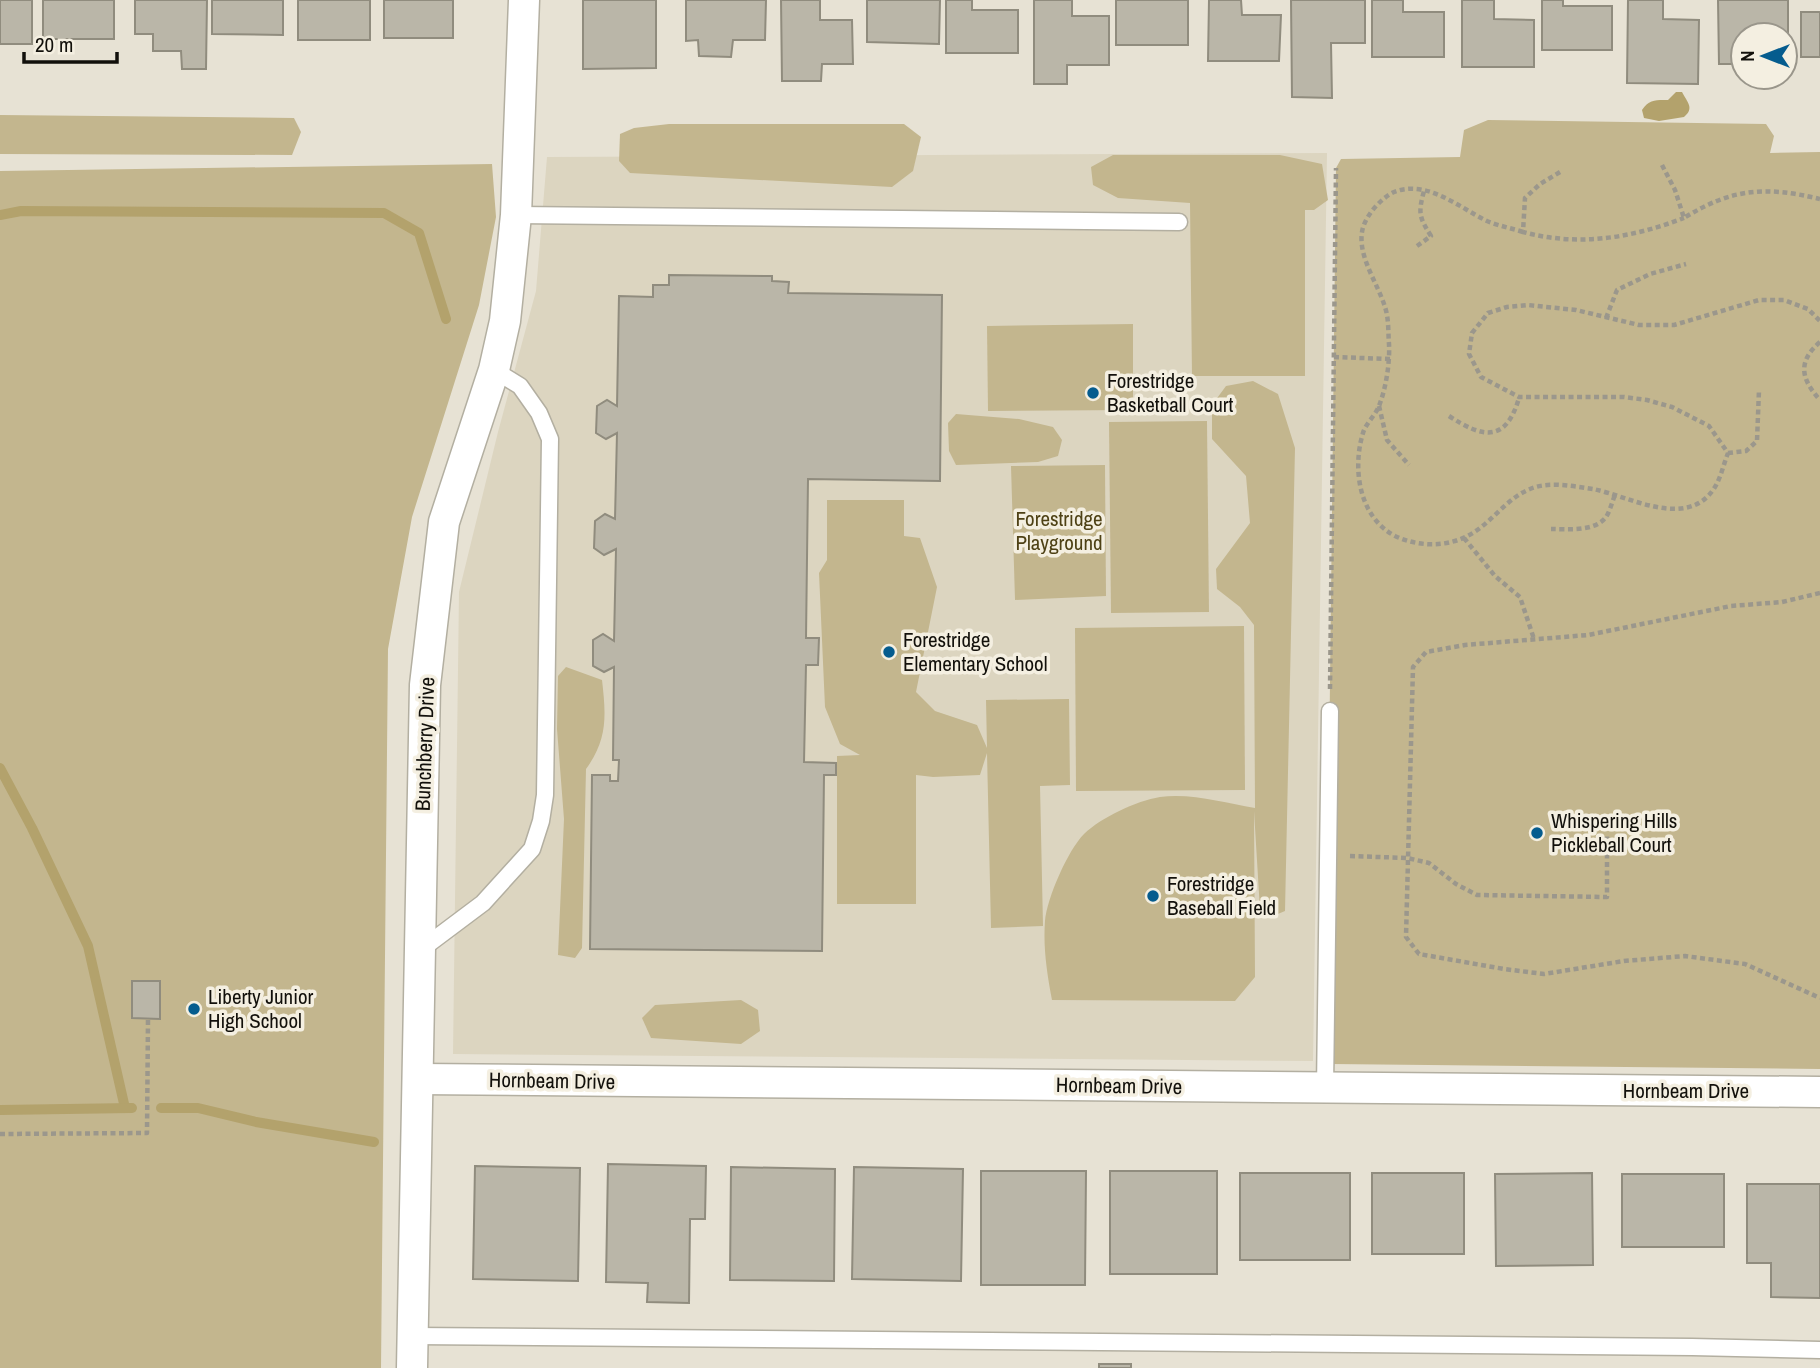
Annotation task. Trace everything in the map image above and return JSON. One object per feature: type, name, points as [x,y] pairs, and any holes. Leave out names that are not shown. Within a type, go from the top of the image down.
[{"type":"street","name":"Bunchberry Drive","points":[[412,1368],[425,685],[444,522],[494,370],[505,321],[521,131],[524,0]]},
{"type":"street","name":"Hornbeam Drive","points":[[418,1079],[1820,1092]]},
{"type":"lane","points":[[516,215],[1179,222]]},
{"type":"lane","points":[[419,951],[483,903],[532,849],[541,821],[545,794],[550,439],[539,413],[520,386],[494,370]]},
{"type":"lane","points":[[1325,1088],[1330,711]]},
{"type":"lane","points":[[413,1336],[1692,1346],[1820,1350]]},
{"type":"path","points":[[1662,165],[1675,190],[1684,218]]},
{"type":"path","points":[[1330,711],[1336,168]]},
{"type":"path","points":[[1523,232],[1525,198],[1540,184],[1560,172]]},
{"type":"path","points":[[1728,453],[1714,488],[1702,500],[1687,508],[1664,509],[1594,489],[1550,484],[1513,498],[1464,538],[1441,545],[1415,542],[1394,535],[1372,516],[1360,492],[1357,466],[1363,432],[1379,407],[1390,359],[1386,310],[1363,250],[1362,230],[1380,201],[1395,192],[1413,190],[1441,195],[1490,222],[1523,232],[1543,237],[1607,239],[1646,232],[1684,218],[1715,200],[1743,193],[1788,191],[1820,199]]},
{"type":"path","points":[[1418,246],[1431,236],[1420,218],[1424,191]]},
{"type":"path","points":[[1606,318],[1617,289],[1650,274],[1686,264]]},
{"type":"path","points":[[1728,453],[1709,426],[1672,407],[1647,400],[1624,397],[1519,397],[1481,377],[1469,354],[1472,332],[1488,313],[1507,307],[1528,305],[1576,310],[1639,325],[1674,325],[1759,300],[1784,300],[1808,309],[1820,321]]},
{"type":"path","points":[[1820,342],[1809,352],[1804,366],[1806,384],[1820,400]]},
{"type":"path","points":[[1334,357],[1390,359]]},
{"type":"path","points":[[1728,453],[1746,451],[1756,441],[1759,390]]},
{"type":"path","points":[[1449,416],[1465,427],[1486,433],[1498,431],[1508,424],[1519,397]]},
{"type":"path","points":[[1379,407],[1387,440],[1409,465]]},
{"type":"path","points":[[1551,529],[1583,528],[1597,524],[1606,517],[1615,495]]},
{"type":"path","points":[[1464,538],[1495,576],[1520,597],[1534,639]]},
{"type":"path","points":[[1820,593],[1782,602],[1731,606],[1588,635],[1465,645],[1426,652],[1413,667],[1406,937],[1419,954],[1544,974],[1624,961],[1685,956],[1745,964],[1820,999]]},
{"type":"path","points":[[1328,855],[1407,858],[1429,863],[1456,884],[1477,895],[1607,897],[1607,834]]},
{"type":"path","points":[[0,1134],[147,1133],[148,1019]]},
{"type":"shaded area","points":[[1676,92],[1682,92],[1689,105],[1689,111],[1684,117],[1659,121],[1644,118],[1642,110],[1647,104],[1668,100]]},
{"type":"shaded area","name":"Forestridge Elementary School","points":[[1327,153],[1313,1061],[453,1054],[459,592],[536,291],[547,157]]},
{"type":"green space","points":[[0,115],[294,118],[301,132],[292,155],[0,154]]},
{"type":"green space","points":[[1488,120],[1766,124],[1774,136],[1770,153],[1820,152],[1820,1069],[1331,1064],[1328,855],[1336,168],[1341,159],[1460,157],[1464,130]]},
{"type":"green space","points":[[669,124],[904,124],[921,137],[913,171],[892,187],[630,173],[619,161],[620,134],[634,128]]},
{"type":"green space","points":[[1113,155],[1280,155],[1322,164],[1328,200],[1314,210],[1305,210],[1305,376],[1192,376],[1190,203],[1118,198],[1093,185],[1091,167]]},
{"type":"green space","name":"Liberty Junior High School","points":[[492,164],[496,217],[479,305],[412,517],[388,649],[381,1368],[0,1368],[0,171]]},
{"type":"green space","points":[[1133,324],[1133,410],[988,411],[987,326]]},
{"type":"green space","name":"Forestridge Baseball Field","points":[[1253,381],[1278,394],[1295,448],[1285,911],[1273,916],[1260,910],[1254,811],[1255,977],[1235,1001],[1052,1000],[1045,951],[1045,921],[1065,862],[1084,834],[1120,811],[1160,797],[1196,797],[1255,808],[1254,625],[1240,607],[1217,589],[1216,569],[1250,523],[1246,476],[1212,439],[1212,405],[1226,386]]},
{"type":"green space","points":[[956,414],[1019,419],[1053,427],[1062,440],[1058,456],[1038,462],[956,465],[949,451],[948,423]]},
{"type":"green space","points":[[1207,421],[1209,612],[1111,613],[1109,422]]},
{"type":"green space","name":"Forestridge Playground","points":[[1105,465],[1106,596],[1015,600],[1011,466]]},
{"type":"green space","points":[[827,500],[904,500],[904,536],[920,538],[937,587],[916,692],[935,711],[977,725],[987,748],[986,700],[1069,699],[1070,785],[1040,786],[1043,926],[991,928],[987,753],[980,775],[916,775],[916,904],[837,904],[837,756],[860,755],[840,744],[825,707],[819,573],[827,560]]},
{"type":"green space","points":[[1244,626],[1245,790],[1076,791],[1075,628]]},
{"type":"green space","points":[[566,667],[602,680],[604,704],[602,737],[586,769],[582,948],[575,958],[558,955],[564,819],[557,729],[558,676]]},
{"type":"green space","points":[[741,1000],[758,1010],[760,1031],[741,1044],[651,1038],[642,1018],[655,1005]]},
{"type":"building","points":[[0,0],[32,0],[32,44],[0,44]]},
{"type":"building","points":[[43,0],[114,0],[114,39],[43,39]]},
{"type":"building","points":[[135,0],[207,0],[206,69],[182,69],[181,51],[153,51],[153,34],[135,34]]},
{"type":"building","points":[[212,0],[283,0],[283,35],[212,34]]},
{"type":"building","points":[[298,0],[370,0],[370,40],[298,40]]},
{"type":"building","points":[[384,0],[453,0],[453,38],[384,38]]},
{"type":"building","points":[[583,0],[656,0],[656,68],[583,69]]},
{"type":"building","points":[[686,0],[766,0],[765,40],[733,40],[731,57],[699,56],[698,40],[686,41]]},
{"type":"building","points":[[781,0],[820,0],[820,20],[852,20],[853,64],[822,64],[821,81],[782,81]]},
{"type":"building","points":[[867,0],[940,0],[939,44],[867,42]]},
{"type":"building","points":[[946,0],[972,0],[972,10],[1018,10],[1018,53],[946,53]]},
{"type":"building","points":[[1034,0],[1072,0],[1072,16],[1109,16],[1109,65],[1067,65],[1067,84],[1034,84]]},
{"type":"building","points":[[1116,0],[1188,0],[1188,45],[1116,45]]},
{"type":"building","points":[[1209,0],[1241,0],[1242,15],[1281,15],[1279,61],[1208,61]]},
{"type":"building","points":[[1291,0],[1365,0],[1365,43],[1331,43],[1332,98],[1292,97]]},
{"type":"building","points":[[1372,0],[1403,0],[1403,12],[1444,12],[1444,57],[1372,57]]},
{"type":"building","points":[[1462,0],[1494,0],[1494,19],[1534,20],[1534,67],[1462,67]]},
{"type":"building","points":[[1542,0],[1563,0],[1563,6],[1612,6],[1612,50],[1542,50]]},
{"type":"building","points":[[1628,0],[1663,0],[1663,19],[1699,20],[1698,84],[1627,83]]},
{"type":"building","points":[[1718,0],[1788,0],[1788,21],[1729,21],[1729,64],[1719,64]]},
{"type":"building","points":[[1801,12],[1820,12],[1820,57],[1801,57]]},
{"type":"building","points":[[669,275],[772,276],[772,281],[789,282],[788,293],[942,295],[940,481],[808,479],[806,638],[819,638],[818,665],[806,665],[804,762],[836,763],[836,775],[824,775],[822,951],[590,949],[592,775],[610,775],[610,781],[618,781],[619,760],[613,760],[614,667],[604,672],[593,666],[593,640],[603,634],[614,641],[616,549],[604,555],[594,548],[595,521],[605,514],[615,519],[617,433],[606,439],[596,433],[597,406],[607,400],[617,406],[619,296],[653,297],[653,285],[669,285]]},
{"type":"building","points":[[132,981],[160,981],[160,1019],[132,1018]]},
{"type":"building","points":[[608,1164],[706,1166],[705,1219],[690,1219],[689,1303],[647,1302],[648,1283],[606,1282]]},
{"type":"building","points":[[475,1166],[580,1168],[578,1281],[473,1279]]},
{"type":"building","points":[[731,1167],[835,1169],[834,1281],[730,1280]]},
{"type":"building","points":[[854,1167],[963,1169],[961,1281],[852,1279]]},
{"type":"building","points":[[981,1171],[1086,1171],[1085,1285],[981,1285]]},
{"type":"building","points":[[1110,1171],[1217,1171],[1217,1274],[1110,1274]]},
{"type":"building","points":[[1240,1173],[1350,1173],[1350,1260],[1240,1260]]},
{"type":"building","points":[[1372,1173],[1464,1173],[1464,1254],[1372,1254]]},
{"type":"building","points":[[1592,1173],[1593,1265],[1496,1266],[1495,1174]]},
{"type":"building","points":[[1622,1174],[1724,1174],[1724,1247],[1622,1247]]},
{"type":"building","points":[[1747,1184],[1820,1184],[1820,1298],[1771,1297],[1771,1263],[1747,1263]]},
{"type":"building","points":[[1099,1364],[1131,1364],[1131,1368],[1099,1368]]},
{"type":"waterway","points":[[0,215],[21,211],[384,213],[419,233],[446,319]]},
{"type":"waterway","points":[[0,768],[88,946],[125,1108]]},
{"type":"waterway","points":[[0,1110],[132,1108]]},
{"type":"waterway","points":[[161,1108],[198,1108],[256,1122],[374,1142]]},
{"type":"place","name":"Forestridge Basketball Court","points":[[1093,393]]},
{"type":"place","name":"Forestridge Elementary School","points":[[889,652]]},
{"type":"place","name":"Whispering Hills Pickleball Court","points":[[1537,833]]},
{"type":"place","name":"Forestridge Baseball Field","points":[[1153,896]]},
{"type":"place","name":"Liberty Junior High School","points":[[194,1009]]}]
